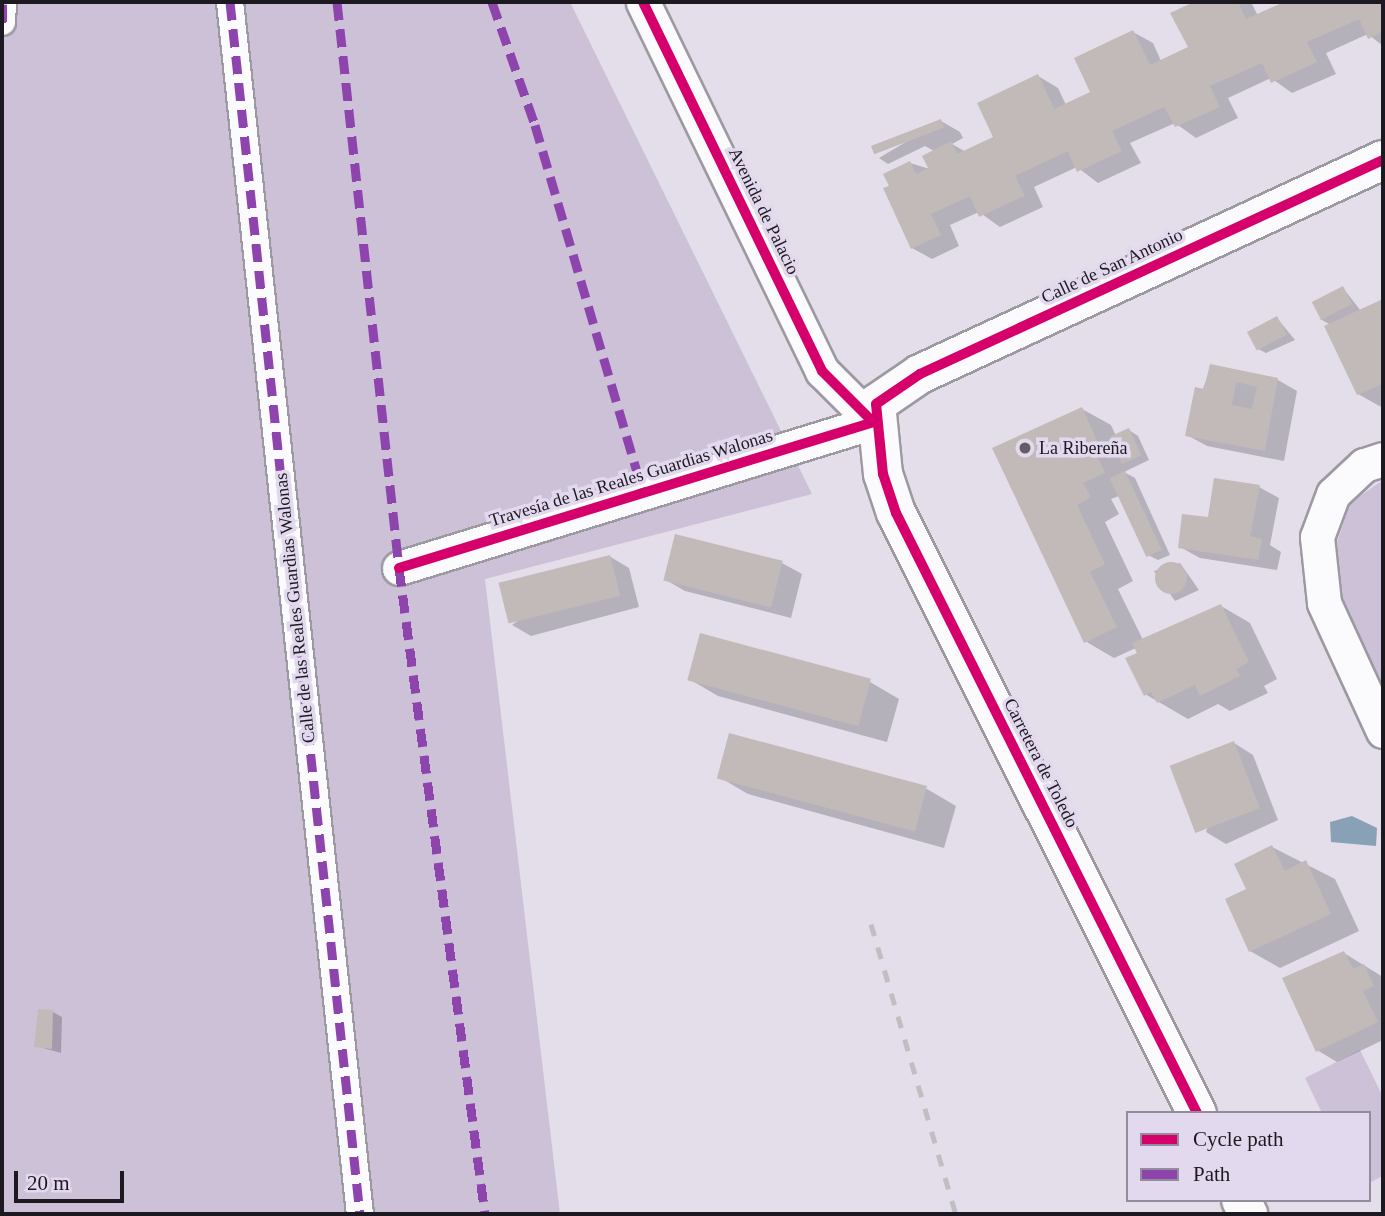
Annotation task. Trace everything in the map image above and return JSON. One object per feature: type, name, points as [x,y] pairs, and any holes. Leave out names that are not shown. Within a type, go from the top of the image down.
[{"type":"street","points":[[2,22],[4,2]]},
{"type":"street","name":"Calle de las Reales Guardias Walonas","points":[[230,2],[360,1214]]},
{"type":"street","name":"Avenida de Palacio","points":[[643,2],[822,371],[873,422]]},
{"type":"street","name":"Calle de San Antonio","points":[[873,422],[876,404],[920,374],[1383,160]]},
{"type":"street","name":"Travesía de las Reales Guardias Walonas","points":[[399,568],[873,422]]},
{"type":"street","name":"Carretera de Toledo","points":[[873,422],[896,513],[1196,1111]]},
{"type":"street","points":[[1383,459],[1364,465],[1333,494],[1317,537],[1324,603],[1383,732]]},
{"type":"shaded area","points":[[2,2],[570,2],[812,494],[485,579],[560,1214],[2,1214]]},
{"type":"shaded area","points":[[1383,480],[1383,693],[1339,597],[1337,542],[1350,503]]},
{"type":"shaded area","points":[[1360,1050],[1383,1097],[1383,1176],[1371,1182],[1371,1111],[1321,1111],[1305,1078]]},
{"type":"water","points":[[1352,816],[1377,828],[1376,846],[1331,842],[1330,822]]},
{"type":"building","points":[[1194,2],[1238,2],[1246,19],[1284,2],[1383,2],[1383,32],[1368,39],[1359,19],[1307,42],[1317,62],[1271,83],[1262,63],[1210,86],[1220,107],[1175,127],[1164,107],[1112,131],[1122,151],[1077,172],[1068,151],[1015,176],[1025,196],[979,217],[970,196],[931,214],[941,235],[911,249],[883,188],[889,186],[883,174],[910,161],[916,174],[928,168],[922,156],[951,141],[957,154],[993,137],[977,103],[1038,74],[1054,109],[1090,92],[1074,58],[1133,30],[1150,65],[1188,47],[1170,13]]},
{"type":"building","points":[[941,119],[944,127],[874,154],[871,146]]},
{"type":"building","points":[[1343,286],[1352,304],[1321,320],[1312,302]]},
{"type":"building","points":[[1383,299],[1383,384],[1357,395],[1324,326]]},
{"type":"building","points":[[1277,316],[1287,335],[1257,351],[1247,332]]},
{"type":"building","points":[[1210,364],[1278,378],[1265,451],[1185,436],[1195,387],[1204,389]],"holes":[[[1236,382],[1257,387],[1252,409],[1232,405]]]},
{"type":"building","points":[[1082,407],[1102,452],[1096,454],[1105,473],[1083,483],[1091,497],[1077,505],[1105,564],[1090,572],[1117,627],[1084,643],[992,448]]},
{"type":"building","points":[[1129,428],[1141,455],[1122,464],[1110,437]]},
{"type":"building","points":[[1125,471],[1162,550],[1146,557],[1110,478]]},
{"type":"building","points":[[1214,478],[1260,485],[1250,536],[1262,539],[1258,560],[1178,548],[1182,514],[1208,517]]},
{"type":"building","points":[[675,534],[783,561],[771,607],[663,581]]},
{"type":"building","points":[[610,555],[620,596],[509,624],[498,583]]},
{"type":"building","points":[[1171,562],[1182,567],[1187,578],[1182,589],[1171,594],[1160,589],[1155,578],[1160,567]]},
{"type":"building","points":[[1221,604],[1249,662],[1236,669],[1240,676],[1200,696],[1195,685],[1157,703],[1151,692],[1144,696],[1125,658],[1137,653],[1132,643]]},
{"type":"building","points":[[700,633],[871,679],[858,726],[687,680]]},
{"type":"building","points":[[729,733],[927,786],[915,831],[717,778]]},
{"type":"building","points":[[1234,741],[1260,808],[1195,833],[1170,766]]},
{"type":"building","points":[[1272,845],[1285,871],[1306,860],[1331,914],[1249,952],[1225,899],[1246,889],[1234,864]]},
{"type":"building","points":[[1344,951],[1353,969],[1364,964],[1374,986],[1363,991],[1378,1022],[1316,1052],[1282,978]]},
{"type":"building","points":[[38,1009],[53,1010],[52,1049],[34,1047]]},
{"type":"railway","points":[[871,924],[956,1214]]},
{"type":"marked path","points":[[2,22],[3,2]]},
{"type":"marked path","points":[[230,2],[360,1214]]},
{"type":"marked path","points":[[337,2],[399,568],[485,1214]]},
{"type":"marked path","points":[[492,2],[535,125],[643,492]]},
{"type":"cycle path","points":[[643,2],[822,371],[873,422]]},
{"type":"cycle path","points":[[1196,1111],[896,513],[883,474],[876,404],[920,374],[1383,160]]},
{"type":"cycle path","points":[[399,568],[873,422]]},
{"type":"place","name":"La Ribereña","points":[[1025,448]]}]
